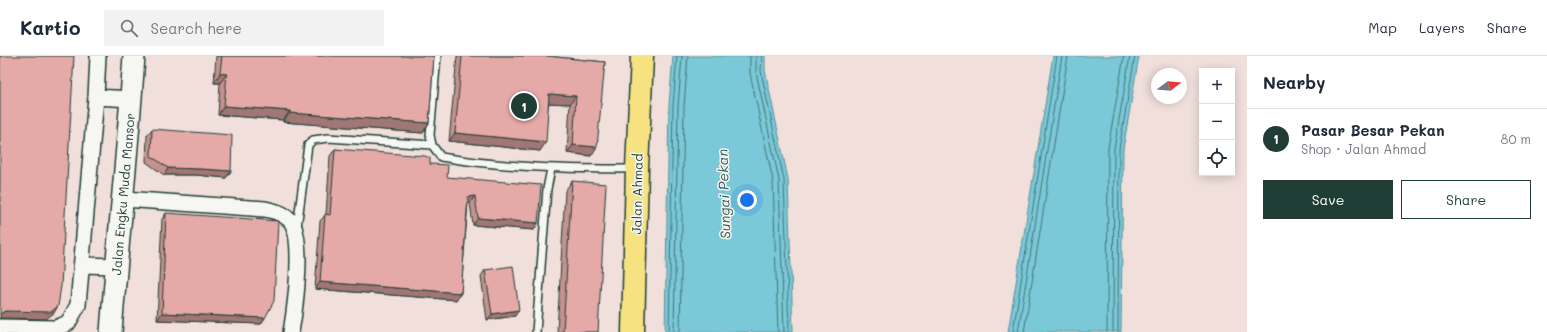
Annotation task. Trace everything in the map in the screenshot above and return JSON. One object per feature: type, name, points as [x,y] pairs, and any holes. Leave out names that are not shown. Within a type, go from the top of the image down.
[{"type":"highway","name":"Jalan Ahmad","points":[[633,332],[637,168],[642,56]]},
{"type":"street","points":[[0,327],[56,328],[68,323],[78,306],[96,97],[98,56]]},
{"type":"street","name":"Jalan Engku Muda Mansor","points":[[111,332],[116,266],[124,199],[134,56]]},
{"type":"street","points":[[96,97],[131,99]]},
{"type":"street","points":[[124,199],[265,209],[279,212],[290,221],[296,232],[298,245],[294,311],[291,332]]},
{"type":"street","points":[[82,265],[116,266]]},
{"type":"lane","points":[[436,56],[430,135],[432,145],[441,157],[499,166],[551,169],[637,168]]},
{"type":"lane","points":[[296,232],[308,145],[313,140],[328,138],[432,145]]},
{"type":"lane","points":[[536,332],[547,189],[551,169]]},
{"type":"water","name":"Sungai Pekan","points":[[673,56],[765,56],[765,70],[788,179],[793,332],[665,332],[669,105]]},
{"type":"water","points":[[1053,56],[1139,56],[1123,149],[1121,332],[1008,332]]},
{"type":"building","points":[[0,56],[74,56],[61,286],[58,306],[51,312],[5,311],[0,314]]},
{"type":"building","points":[[222,56],[434,56],[429,123],[290,113],[290,111],[224,106],[227,74],[220,73]]},
{"type":"building","points":[[462,56],[547,56],[605,62],[597,147],[573,145],[576,96],[549,94],[546,142],[455,133]]},
{"type":"building","points":[[152,129],[232,135],[231,171],[168,168],[151,156]]},
{"type":"building","points":[[335,149],[425,156],[430,158],[430,164],[448,165],[447,177],[541,185],[538,223],[478,218],[475,196],[468,197],[461,293],[320,282],[325,214],[330,215]]},
{"type":"building","points":[[572,181],[606,184],[598,332],[563,332]]},
{"type":"building","points":[[166,213],[278,221],[274,301],[265,318],[162,313]]},
{"type":"building","points":[[513,266],[519,310],[492,314],[485,270]]},
{"type":"place","name":"Pasar Besar Pekan","points":[[524,106]]}]
